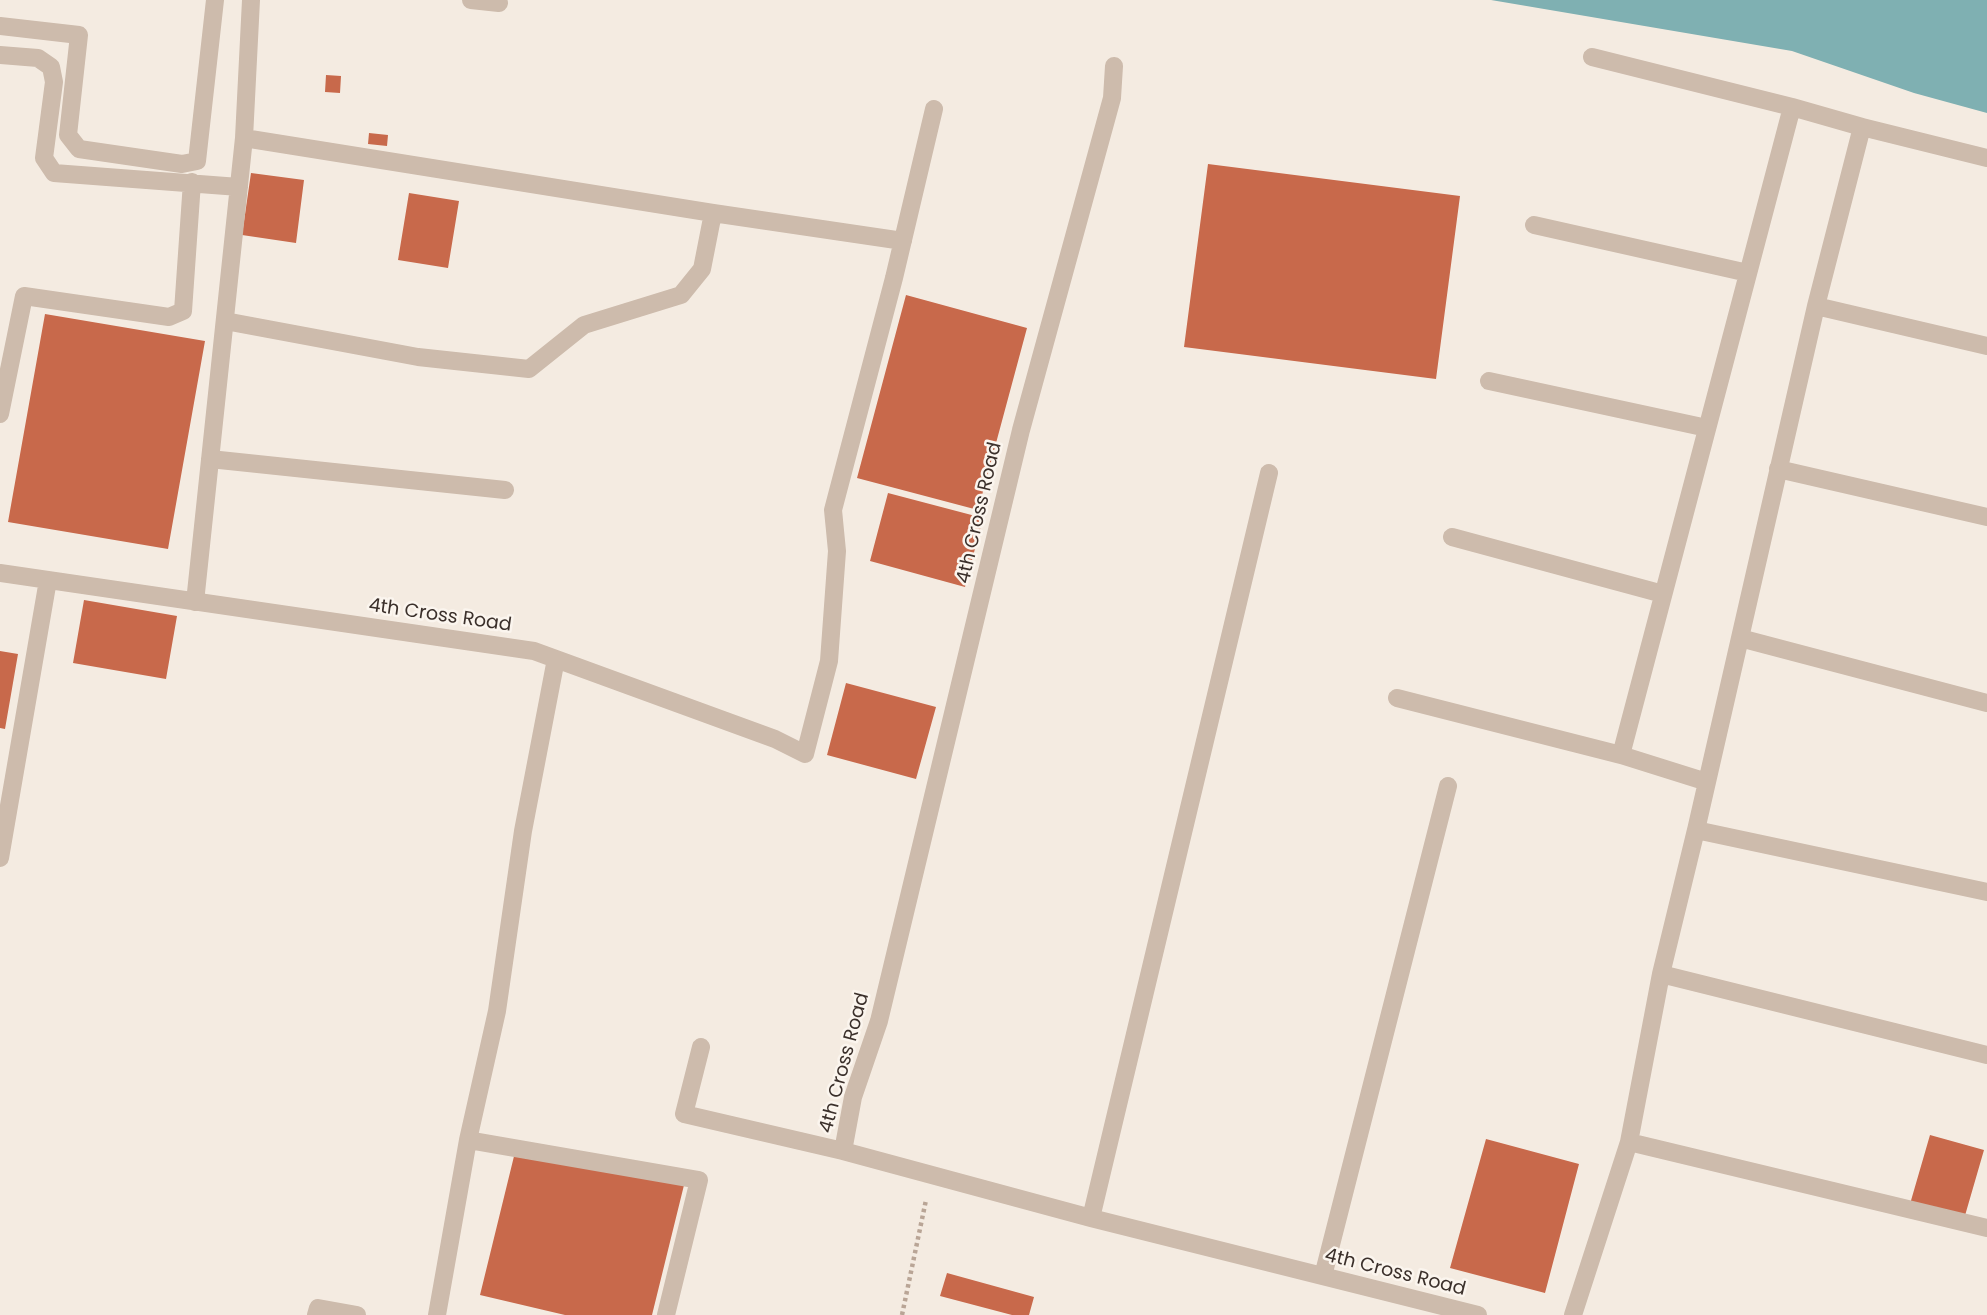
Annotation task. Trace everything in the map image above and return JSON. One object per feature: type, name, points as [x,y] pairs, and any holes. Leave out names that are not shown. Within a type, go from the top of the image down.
[{"type":"street","points":[[0,26],[79,35],[68,135],[79,149],[182,164],[197,161],[215,0]]},
{"type":"street","points":[[195,601],[244,138],[251,0]]},
{"type":"street","points":[[471,0],[499,3]]},
{"type":"street","points":[[0,55],[37,58],[51,67],[54,82],[44,158],[54,173],[239,187]]},
{"type":"street","points":[[1592,58],[1987,158]]},
{"type":"street","name":"4th Cross Road","points":[[1114,66],[1112,98],[1021,430],[879,1021],[853,1097],[842,1151],[1091,1218],[1478,1315]]},
{"type":"street","points":[[1621,755],[1792,107]]},
{"type":"street","points":[[244,138],[903,241],[934,109]]},
{"type":"street","points":[[1573,1315],[1629,1142],[1661,974],[1816,306],[1862,127]]},
{"type":"street","points":[[0,414],[24,296],[169,317],[183,310],[192,183]]},
{"type":"street","points":[[225,321],[418,357],[529,369],[584,325],[681,295],[702,269],[713,213]]},
{"type":"street","points":[[1534,225],[1748,272]]},
{"type":"street","name":"4th Cross Road","points":[[0,573],[534,651],[775,739],[805,754],[829,661],[836,551],[833,510],[903,241]]},
{"type":"street","points":[[1816,306],[1987,346]]},
{"type":"street","points":[[1489,382],[1707,428]]},
{"type":"street","points":[[210,459],[505,489]]},
{"type":"street","points":[[1778,470],[1987,517]]},
{"type":"street","points":[[1091,1218],[1269,473]]},
{"type":"street","points":[[1452,537],[1663,594]]},
{"type":"street","points":[[0,858],[48,580]]},
{"type":"street","points":[[1740,638],[1987,703]]},
{"type":"street","points":[[437,1315],[468,1140],[497,1011],[523,831],[556,659]]},
{"type":"street","points":[[1398,698],[1621,755],[1707,782]]},
{"type":"street","points":[[1323,1276],[1448,786]]},
{"type":"street","points":[[1696,830],[1987,892]]},
{"type":"street","points":[[1661,974],[1987,1055]]},
{"type":"street","points":[[701,1047],[684,1114],[842,1151]]},
{"type":"street","points":[[468,1140],[699,1180],[666,1315]]},
{"type":"street","points":[[1629,1142],[1987,1228]]},
{"type":"street","points":[[316,1315],[317,1308],[357,1315]]},
{"type":"path","points":[[902,1315],[931,1175]]},
{"type":"water","points":[[1491,0],[1987,0],[1987,113],[1914,93],[1792,51]]},
{"type":"building","points":[[326,75],[341,76],[340,93],[325,92]]},
{"type":"building","points":[[369,133],[388,135],[387,146],[368,144]]},
{"type":"building","points":[[1208,164],[1460,196],[1436,379],[1184,347]]},
{"type":"building","points":[[251,173],[304,180],[296,243],[242,235]]},
{"type":"building","points":[[409,193],[459,201],[448,268],[398,260]]},
{"type":"building","points":[[906,295],[1027,328],[978,510],[857,478]]},
{"type":"building","points":[[45,314],[205,341],[168,549],[8,522]]},
{"type":"building","points":[[888,493],[983,518],[965,587],[870,561]]},
{"type":"building","points":[[84,600],[177,616],[166,679],[73,663]]},
{"type":"building","points":[[0,651],[18,654],[5,729],[0,728]]},
{"type":"building","points":[[846,683],[936,707],[916,779],[827,755]]},
{"type":"building","points":[[1930,1135],[1984,1150],[1964,1219],[1910,1204]]},
{"type":"building","points":[[1486,1139],[1579,1164],[1545,1293],[1450,1268]]},
{"type":"building","points":[[517,1144],[686,1177],[652,1315],[565,1315],[480,1295]]},
{"type":"building","points":[[947,1273],[1034,1297],[1029,1315],[1012,1315],[940,1296]]}]
